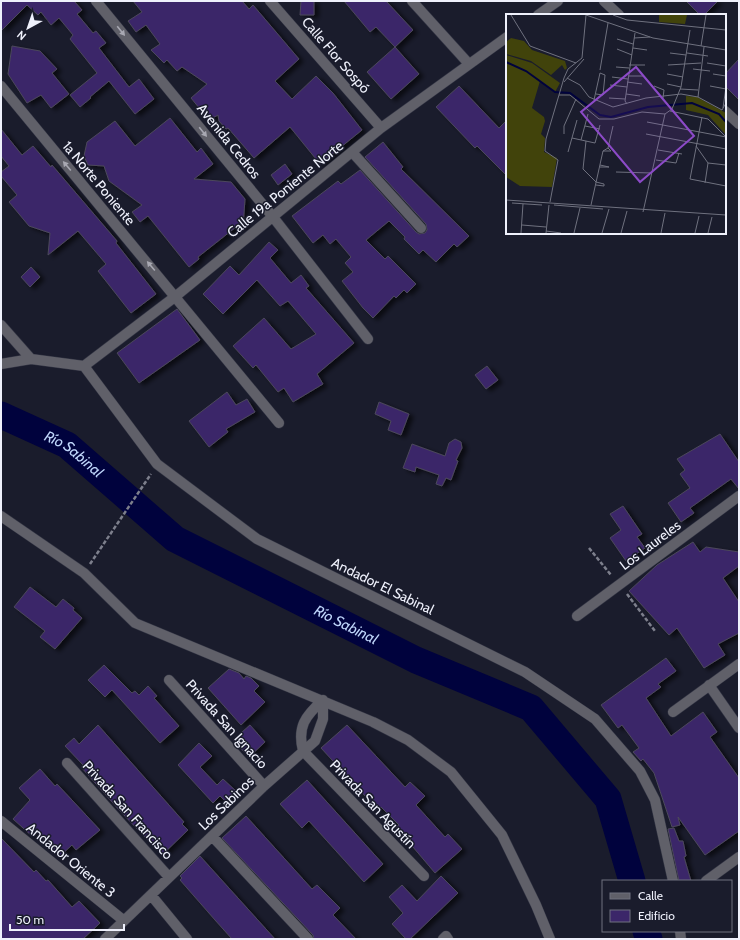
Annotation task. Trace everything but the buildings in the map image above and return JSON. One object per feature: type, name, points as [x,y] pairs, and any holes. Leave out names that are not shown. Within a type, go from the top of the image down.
[{"type":"street","name":"Avenida Cedros","points":[[96,1],[272,216],[368,339]]},
{"type":"street","name":"Calle Flor Sospó","points":[[270,1],[381,128]]},
{"type":"street","points":[[412,1],[469,64]]},
{"type":"street","points":[[539,14],[558,1]]},
{"type":"street","points":[[604,1],[618,14]]},
{"type":"street","name":"Calle 19a Poniente Norte","points":[[84,366],[176,296],[381,128],[506,38]]},
{"type":"street","name":"1a Norte Poniente","points":[[1,86],[176,296],[279,423]]},
{"type":"street","points":[[726,112],[739,124]]},
{"type":"street","points":[[352,152],[421,228]]},
{"type":"street","points":[[1,325],[31,359]]},
{"type":"street","points":[[1,364],[31,359],[84,366]]},
{"type":"street","name":"Andador El Sabinal","points":[[84,366],[157,464],[257,539],[525,672],[595,719],[640,771],[655,800],[663,828],[673,880]]},
{"type":"street","name":"Los Laureles","points":[[577,616],[739,496]]},
{"type":"street","points":[[1,516],[84,572],[135,623],[322,700],[408,740],[451,772],[502,835],[550,939]]},
{"type":"street","points":[[673,712],[739,664]]},
{"type":"street","name":"Privada San Ignacio","points":[[169,680],[264,786]]},
{"type":"street","points":[[709,685],[739,728]]},
{"type":"street","points":[[303,751],[299,736],[307,714],[322,700]]},
{"type":"street","name":"Los Sabinos","points":[[105,939],[123,920],[151,895],[168,876],[264,786],[315,741],[324,719],[322,700]]},
{"type":"street","name":"Privada San Agustín","points":[[303,751],[424,876]]},
{"type":"street","name":"Privada San Francisco","points":[[66,763],[168,876]]},
{"type":"street","name":"Andador Oriente 3","points":[[1,821],[123,920]]},
{"type":"street","points":[[212,836],[308,939]]},
{"type":"street","points":[[707,880],[739,857]]},
{"type":"street","points":[[151,895],[187,939]]},
{"type":"street","points":[[443,939],[446,936],[448,939]]},
{"type":"path","points":[[98,552],[149,477]]},
{"type":"waterway","name":"Río Sabinal","points":[[1,415],[67,445],[175,539],[416,660],[531,708],[608,799],[632,880]]},
{"type":"waterway","name":"Río Sabinal","points":[[646,932],[649,939]]}]
